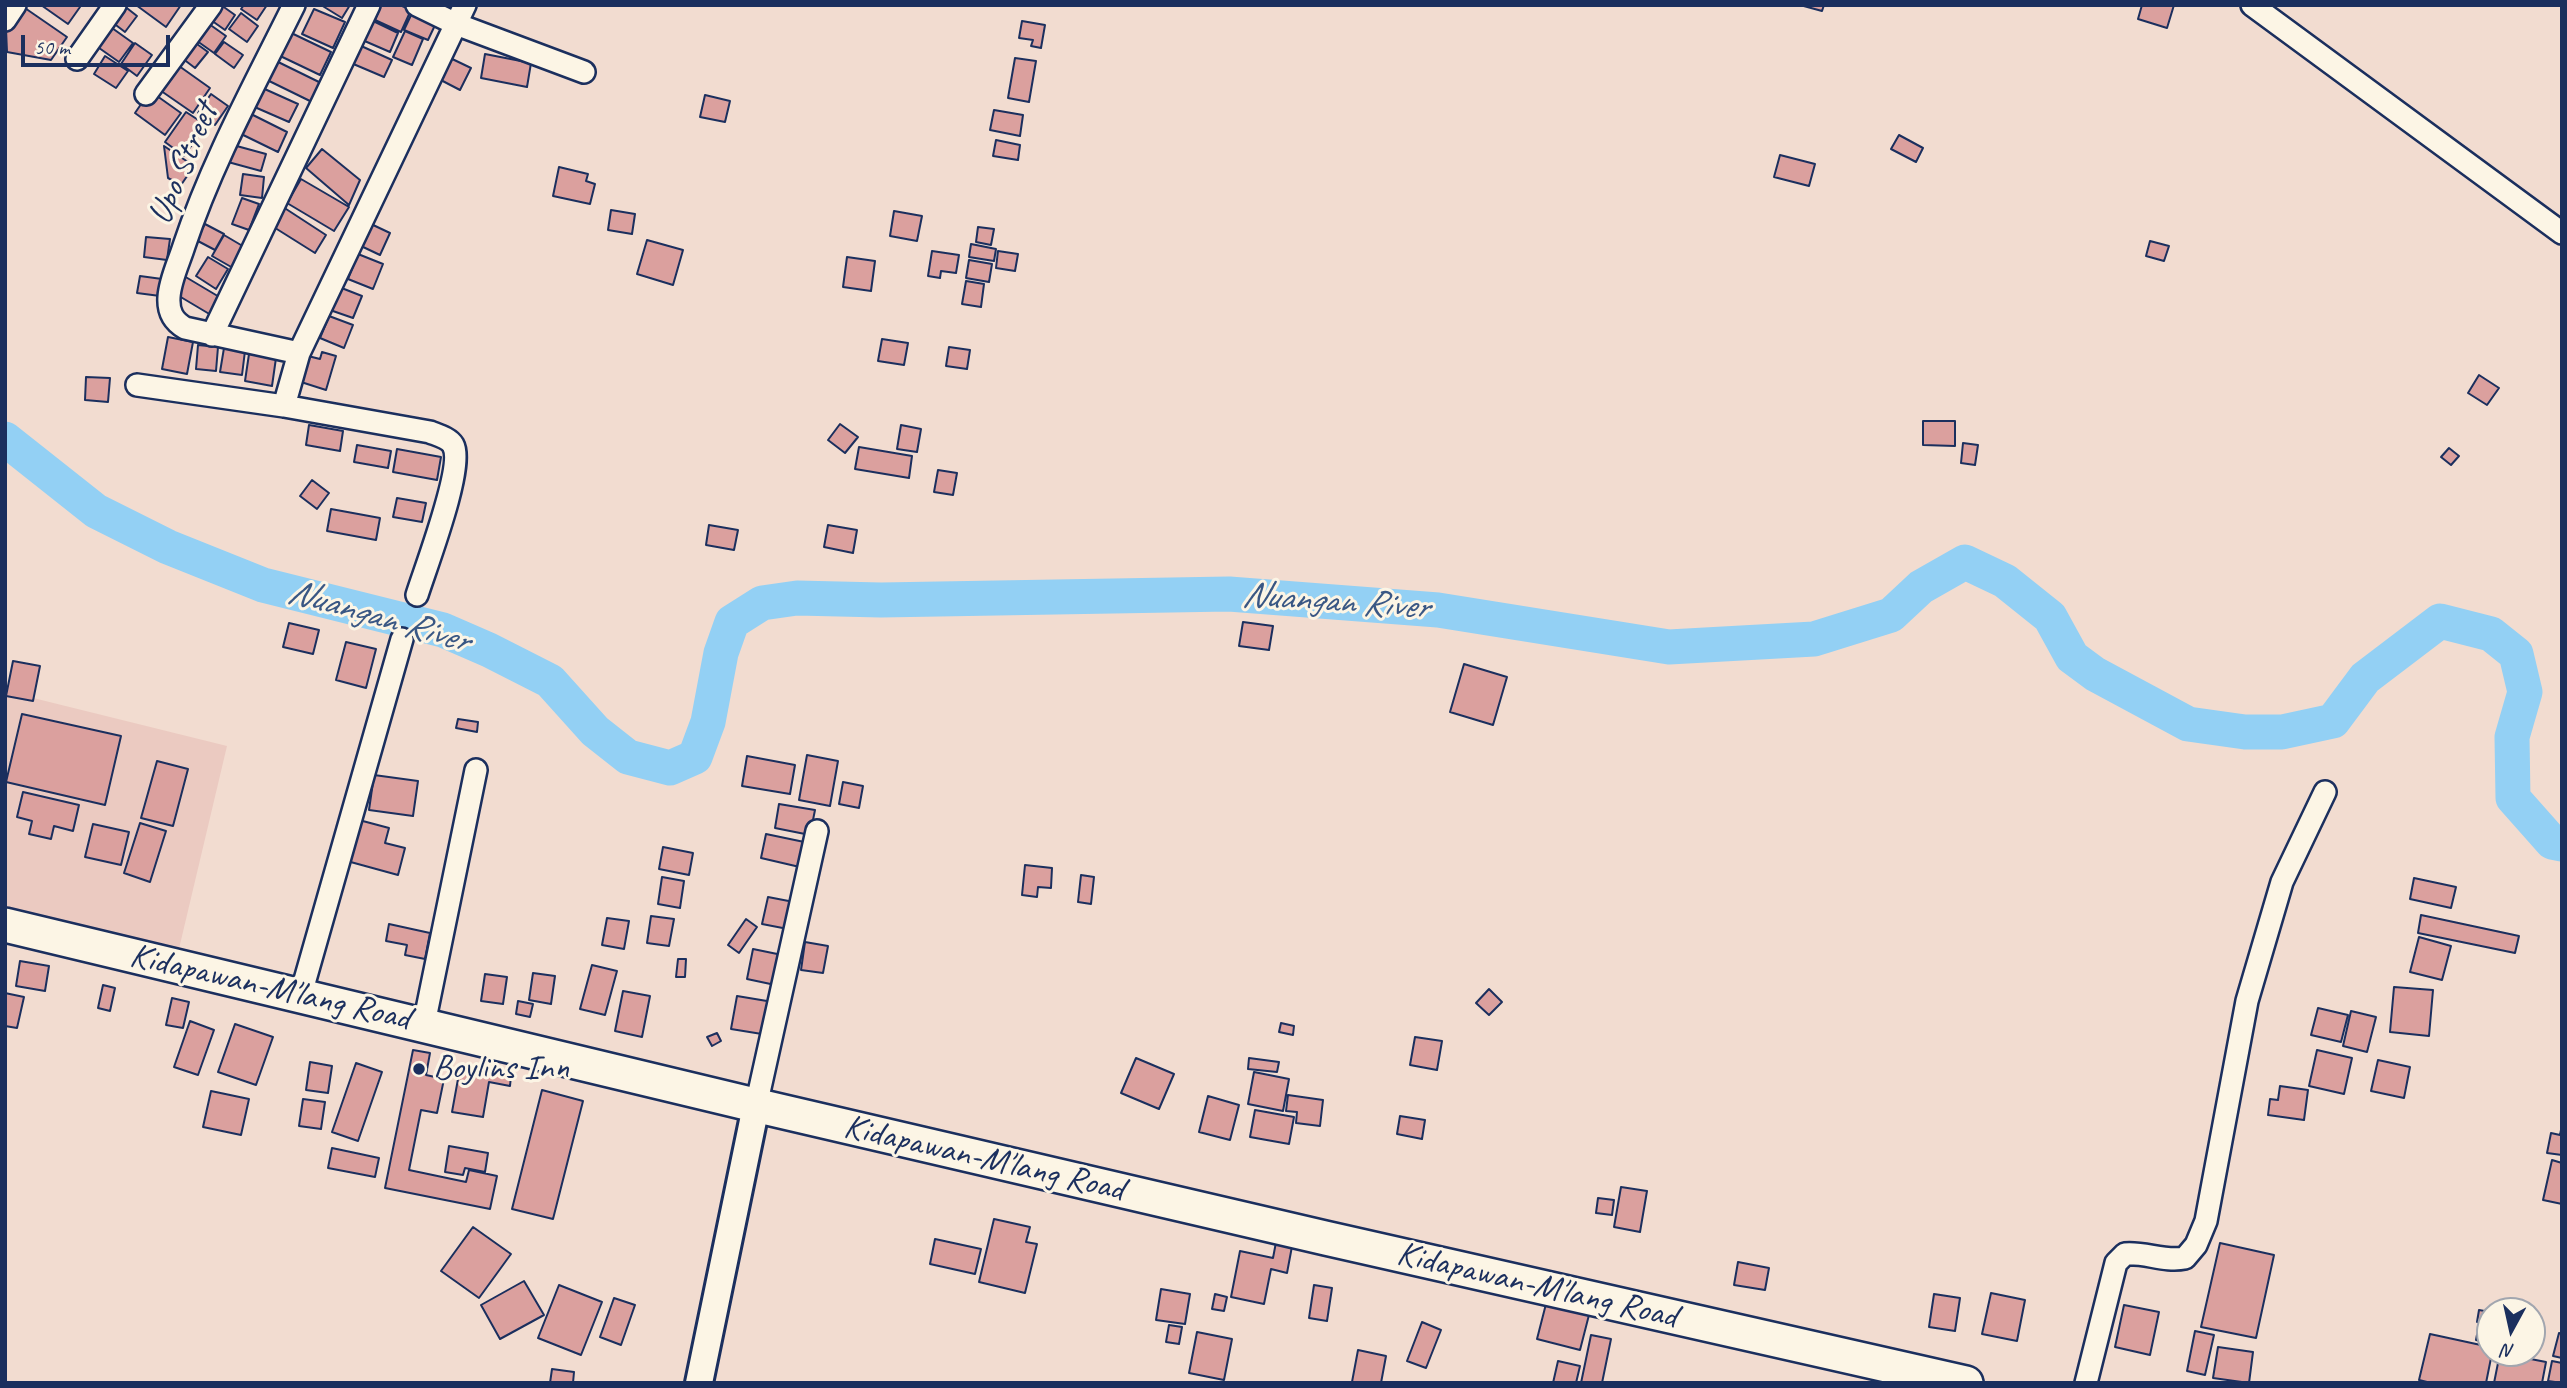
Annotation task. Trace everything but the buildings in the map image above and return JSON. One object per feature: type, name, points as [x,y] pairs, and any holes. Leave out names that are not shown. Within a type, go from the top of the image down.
[{"type":"main road","name":"Kidapawan-M'lang Road","points":[[5,925],[301,994],[756,1106],[1426,1262],[1966,1383]]},
{"type":"street","points":[[5,20],[15,5]]},
{"type":"street","points":[[77,59],[115,5]]},
{"type":"street","points":[[146,94],[211,5]]},
{"type":"street","name":"Upo Street","points":[[212,335],[176,323],[171,315],[169,297],[190,229],[217,165],[294,5]]},
{"type":"street","points":[[299,353],[212,335],[369,5]]},
{"type":"street","points":[[417,5],[460,15],[584,72]]},
{"type":"street","points":[[2252,5],[2562,233]]},
{"type":"street","points":[[285,406],[299,353],[460,15]]},
{"type":"street","points":[[137,385],[285,406],[430,432],[444,438],[453,445],[456,458],[454,480],[417,594]]},
{"type":"street","points":[[301,994],[402,639]]},
{"type":"street","points":[[424,1024],[476,769]]},
{"type":"street","points":[[2086,1383],[2116,1263],[2124,1254],[2136,1253],[2170,1261],[2185,1258],[2196,1245],[2206,1222],[2246,1001],[2282,882],[2325,792]]},
{"type":"street","points":[[699,1383],[756,1106],[817,831]]},
{"type":"shaded area","points":[[5,691],[227,746],[178,953],[5,913]]},
{"type":"waterway","name":"Nuangan River","points":[[5,439],[96,511],[168,547],[263,585],[443,630],[489,650],[550,681],[595,731],[628,757],[670,768],[695,757],[708,722],[721,653],[732,622],[762,603],[797,598],[881,600],[1229,594],[1438,610],[1669,647],[1814,639],[1891,615],[1921,587],[1965,562],[2005,581],[2050,617],[2072,657],[2095,674],[2188,724],[2245,732],[2282,732],[2333,721],[2365,678],[2440,621],[2491,634],[2516,654],[2525,692],[2512,737],[2513,798],[2552,842],[2562,844]]},
{"type":"place","name":"Boylins Inn","points":[[419,1069]]}]
